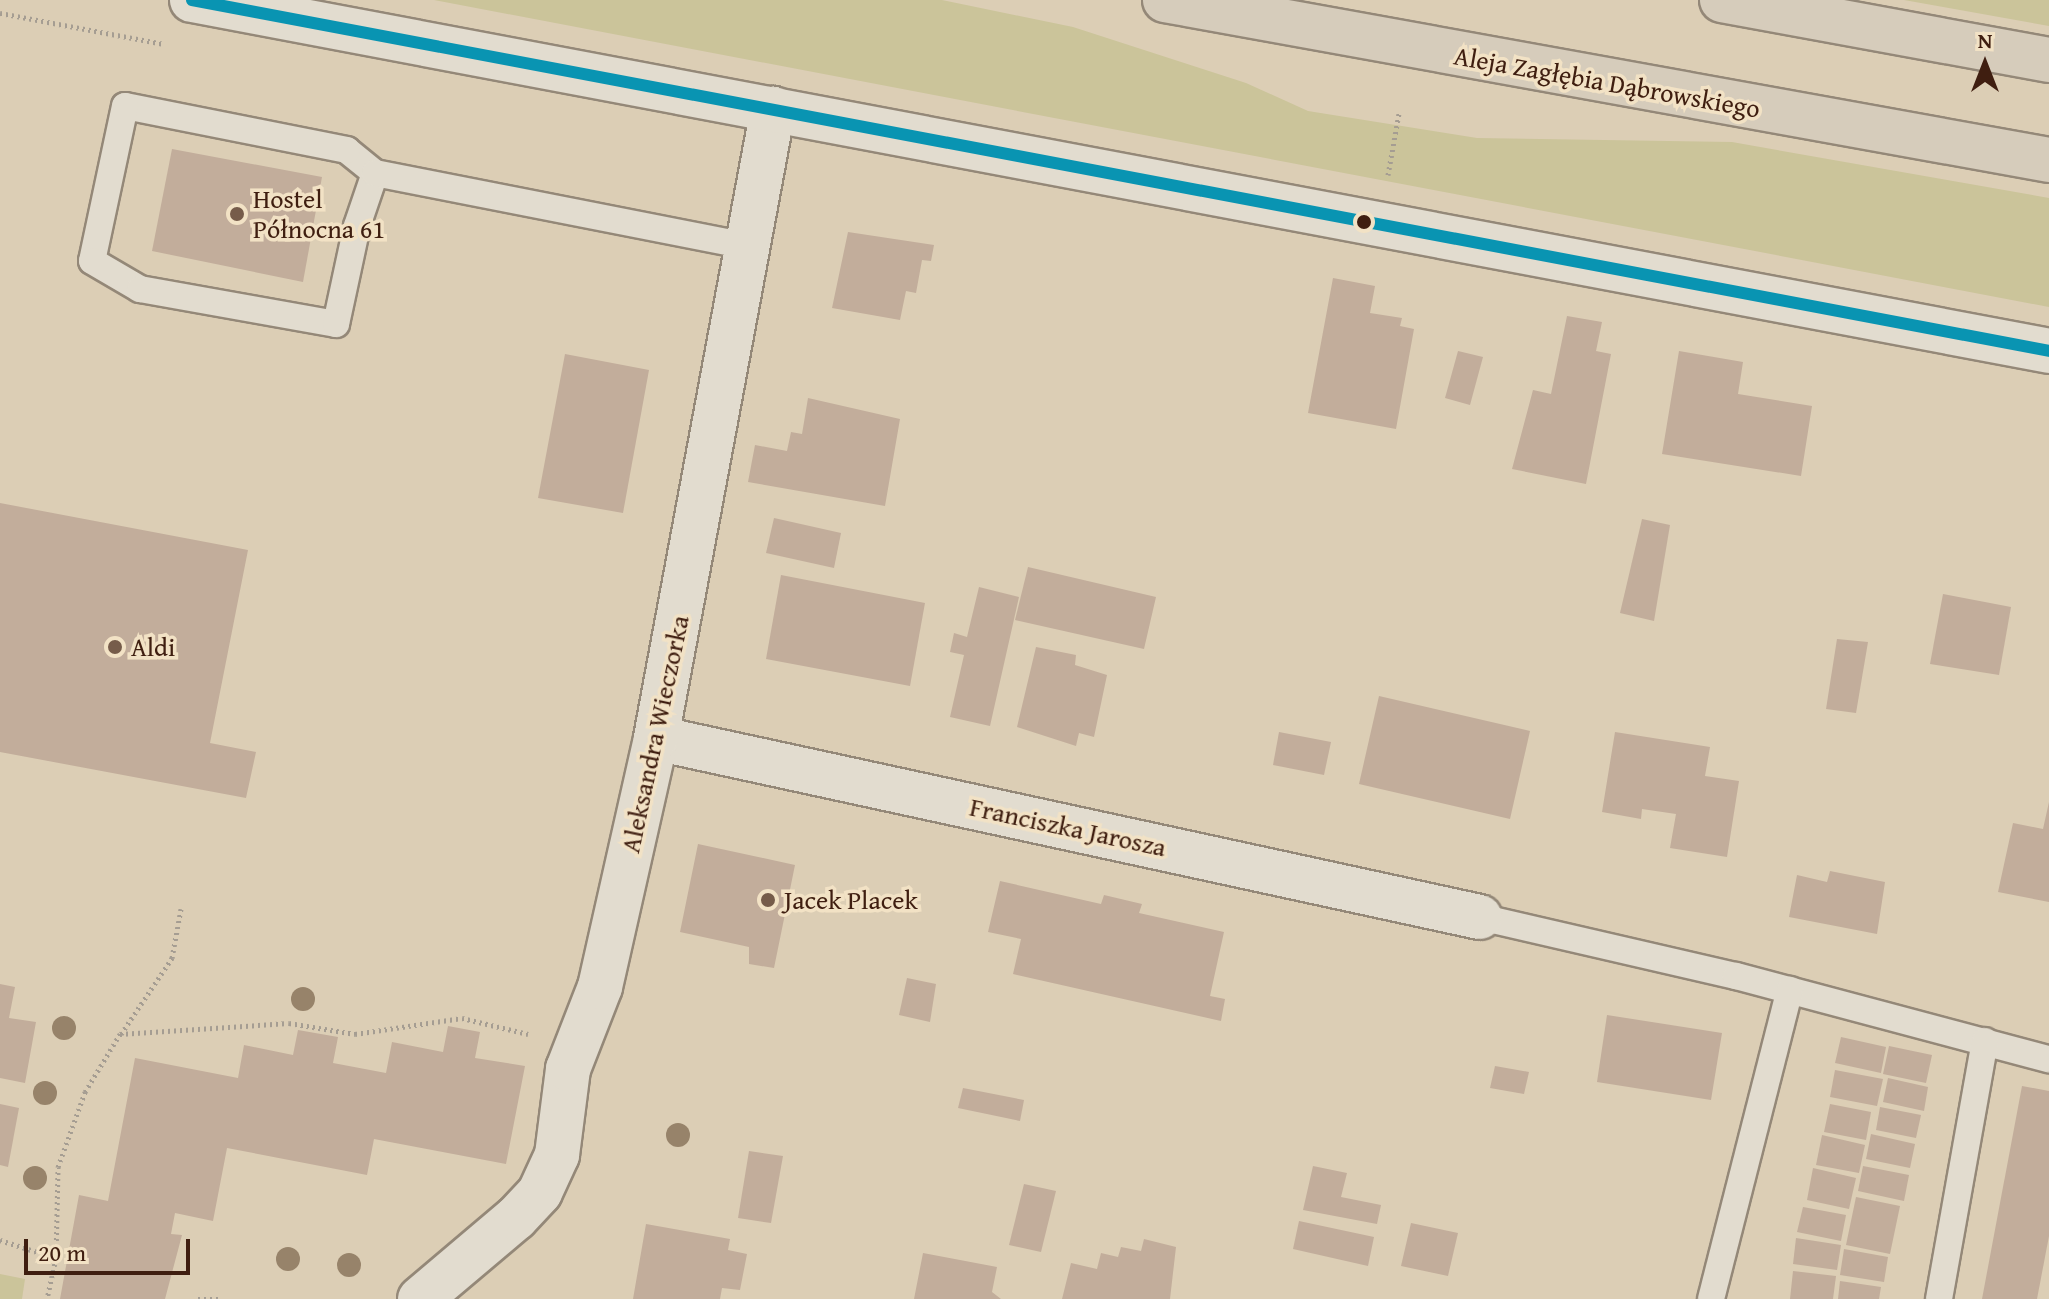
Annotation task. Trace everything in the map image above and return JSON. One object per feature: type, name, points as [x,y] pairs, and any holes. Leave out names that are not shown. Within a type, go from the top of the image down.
[{"type":"main road","name":"Aleja Zagłębia Dąbrowskiego","points":[[1165,0],[2049,160]]},
{"type":"main road","points":[[1722,0],[2049,60]]},
{"type":"street","points":[[192,0],[2049,351]]},
{"type":"street","name":"Aleksandra Wieczorka","points":[[420,1299],[540,1192],[557,1155],[568,1069],[600,987],[656,738],[751,247],[773,109]]},
{"type":"street","name":"Franciszka Jarosza","points":[[656,738],[1480,917]]},
{"type":"lane","points":[[375,173],[357,226],[336,324],[140,289],[92,261],[125,106],[347,150],[375,173],[751,247]]},
{"type":"lane","points":[[1480,917],[1790,990],[2049,1059]]},
{"type":"lane","points":[[1711,1299],[1790,990]]},
{"type":"lane","points":[[1939,1299],[1985,1041]]},
{"type":"path","points":[[1387,179],[1399,113]]},
{"type":"path","points":[[47,1299],[56,1258],[58,1167],[85,1092],[172,958],[181,909]]},
{"type":"path","points":[[120,1034],[289,1023],[355,1034],[462,1018],[527,1033],[568,1069]]},
{"type":"path","points":[[0,1240],[56,1258]]},
{"type":"path","points":[[198,1299],[218,1299]]},
{"type":"shaded area","points":[[434,0],[942,0],[1073,27],[1246,83],[1308,111],[1477,138],[1732,142],[2049,198],[2049,307]]},
{"type":"shaded area","points":[[1904,0],[2049,0],[2049,26]]},
{"type":"shaded area","points":[[0,1274],[25,1279],[22,1299],[0,1299]]},
{"type":"building","name":"Hostel Północna 61","points":[[172,149],[322,177],[303,282],[152,251]]},
{"type":"building","points":[[848,232],[934,245],[931,261],[922,260],[916,293],[906,291],[900,320],[832,308]]},
{"type":"building","points":[[1333,278],[1375,286],[1370,313],[1402,318],[1400,326],[1414,329],[1396,429],[1308,413]]},
{"type":"building","points":[[1567,316],[1602,322],[1596,351],[1611,354],[1586,484],[1512,469],[1533,390],[1551,394]]},
{"type":"building","points":[[1458,351],[1483,357],[1470,405],[1445,398]]},
{"type":"building","points":[[1679,351],[1743,362],[1738,394],[1812,406],[1801,476],[1662,454]]},
{"type":"building","points":[[565,354],[649,370],[623,513],[538,498]]},
{"type":"building","points":[[808,398],[900,419],[885,506],[748,482],[755,445],[787,451],[791,432],[802,434]]},
{"type":"building","name":"Aldi","points":[[0,503],[248,550],[210,743],[256,752],[246,798],[0,752]]},
{"type":"building","points":[[774,518],[841,533],[834,568],[766,553]]},
{"type":"building","points":[[1642,519],[1670,525],[1654,621],[1620,613]]},
{"type":"building","points":[[1028,567],[1156,597],[1144,649],[1015,620]]},
{"type":"building","points":[[781,575],[925,603],[910,686],[766,659]]},
{"type":"building","points":[[979,587],[1019,597],[990,726],[950,717],[964,655],[950,652],[954,633],[967,637]]},
{"type":"building","points":[[1943,594],[2011,607],[1999,675],[1930,664]]},
{"type":"building","points":[[1837,639],[1868,642],[1856,713],[1826,709]]},
{"type":"building","points":[[1036,647],[1076,655],[1075,665],[1107,675],[1094,737],[1079,733],[1076,746],[1017,727]]},
{"type":"building","points":[[1379,696],[1530,731],[1510,819],[1359,784]]},
{"type":"building","points":[[1279,732],[1331,742],[1324,775],[1273,765]]},
{"type":"building","points":[[1615,732],[1710,747],[1705,776],[1739,781],[1727,857],[1670,848],[1676,814],[1642,809],[1641,819],[1602,812]]},
{"type":"building","points":[[2049,802],[2049,902],[1998,892],[2013,823],[2043,829]]},
{"type":"building","points":[[698,844],[795,865],[774,968],[749,964],[749,947],[680,932]]},
{"type":"building","points":[[1830,871],[1885,882],[1877,934],[1789,917],[1797,875],[1827,882]]},
{"type":"building","points":[[1000,881],[1101,904],[1104,895],[1142,904],[1139,913],[1224,932],[1210,996],[1225,999],[1221,1021],[1013,974],[1021,939],[988,932]]},
{"type":"building","points":[[907,978],[936,984],[930,1022],[899,1015]]},
{"type":"building","points":[[0,984],[15,987],[9,1018],[36,1022],[25,1083],[0,1078]]},
{"type":"building","points":[[1607,1015],[1722,1033],[1711,1100],[1597,1082]]},
{"type":"building","points":[[448,1026],[480,1032],[475,1058],[525,1066],[506,1164],[374,1139],[367,1175],[227,1148],[213,1221],[175,1213],[171,1234],[182,1235],[165,1299],[60,1299],[79,1195],[108,1201],[135,1058],[238,1078],[244,1045],[293,1055],[298,1030],[338,1037],[333,1063],[386,1073],[392,1042],[443,1052]]},
{"type":"building","points":[[1841,1037],[1886,1047],[1881,1073],[1835,1063]]},
{"type":"building","points":[[1889,1046],[1932,1055],[1926,1083],[1883,1074]]},
{"type":"building","points":[[1495,1066],[1529,1072],[1524,1094],[1490,1088]]},
{"type":"building","points":[[1835,1070],[1883,1079],[1877,1106],[1830,1097]]},
{"type":"building","points":[[1888,1078],[1928,1087],[1924,1111],[1883,1102]]},
{"type":"building","points":[[2022,1086],[2049,1091],[2049,1236],[2037,1299],[1982,1299]]},
{"type":"building","points":[[963,1088],[1024,1100],[1020,1121],[958,1108]]},
{"type":"building","points":[[0,1104],[19,1108],[8,1167],[0,1165]]},
{"type":"building","points":[[1830,1104],[1871,1112],[1866,1140],[1824,1132]]},
{"type":"building","points":[[1880,1107],[1921,1115],[1916,1138],[1876,1130]]},
{"type":"building","points":[[1871,1134],[1915,1144],[1910,1168],[1866,1159]]},
{"type":"building","points":[[1822,1135],[1865,1145],[1859,1173],[1816,1165]]},
{"type":"building","points":[[749,1151],[783,1156],[771,1223],[738,1218]]},
{"type":"building","points":[[1313,1166],[1347,1173],[1341,1197],[1381,1205],[1377,1224],[1303,1210]]},
{"type":"building","points":[[1863,1166],[1909,1175],[1904,1201],[1858,1191]]},
{"type":"building","points":[[1813,1168],[1856,1178],[1849,1209],[1807,1200]]},
{"type":"building","points":[[1024,1184],[1056,1191],[1041,1252],[1009,1245]]},
{"type":"building","points":[[1856,1197],[1900,1206],[1890,1254],[1846,1245]]},
{"type":"building","points":[[1803,1207],[1846,1215],[1841,1241],[1797,1232]]},
{"type":"building","points":[[1299,1221],[1374,1237],[1368,1266],[1293,1249]]},
{"type":"building","points":[[1411,1223],[1458,1233],[1448,1276],[1401,1266]]},
{"type":"building","points":[[646,1224],[730,1239],[728,1250],[747,1254],[740,1290],[722,1288],[720,1299],[633,1299]]},
{"type":"building","points":[[1796,1238],[1841,1245],[1837,1270],[1793,1264]]},
{"type":"building","points":[[1144,1239],[1176,1247],[1170,1299],[1062,1299],[1071,1263],[1097,1269],[1101,1253],[1118,1257],[1121,1247],[1141,1251]]},
{"type":"building","points":[[1844,1249],[1888,1257],[1884,1282],[1840,1275]]},
{"type":"building","points":[[923,1253],[997,1267],[992,1292],[1001,1299],[914,1299]]},
{"type":"building","points":[[1793,1271],[1836,1276],[1833,1299],[1790,1299]]},
{"type":"building","points":[[1840,1281],[1881,1287],[1879,1299],[1838,1299]]},
{"type":"transit line","points":[[192,0],[2049,351]]},
{"type":"place","name":"Hostel Północna 61","points":[[237,214]]},
{"type":"place","name":"Aldi","points":[[115,647]]},
{"type":"place","name":"Jacek Placek","points":[[768,900]]}]
